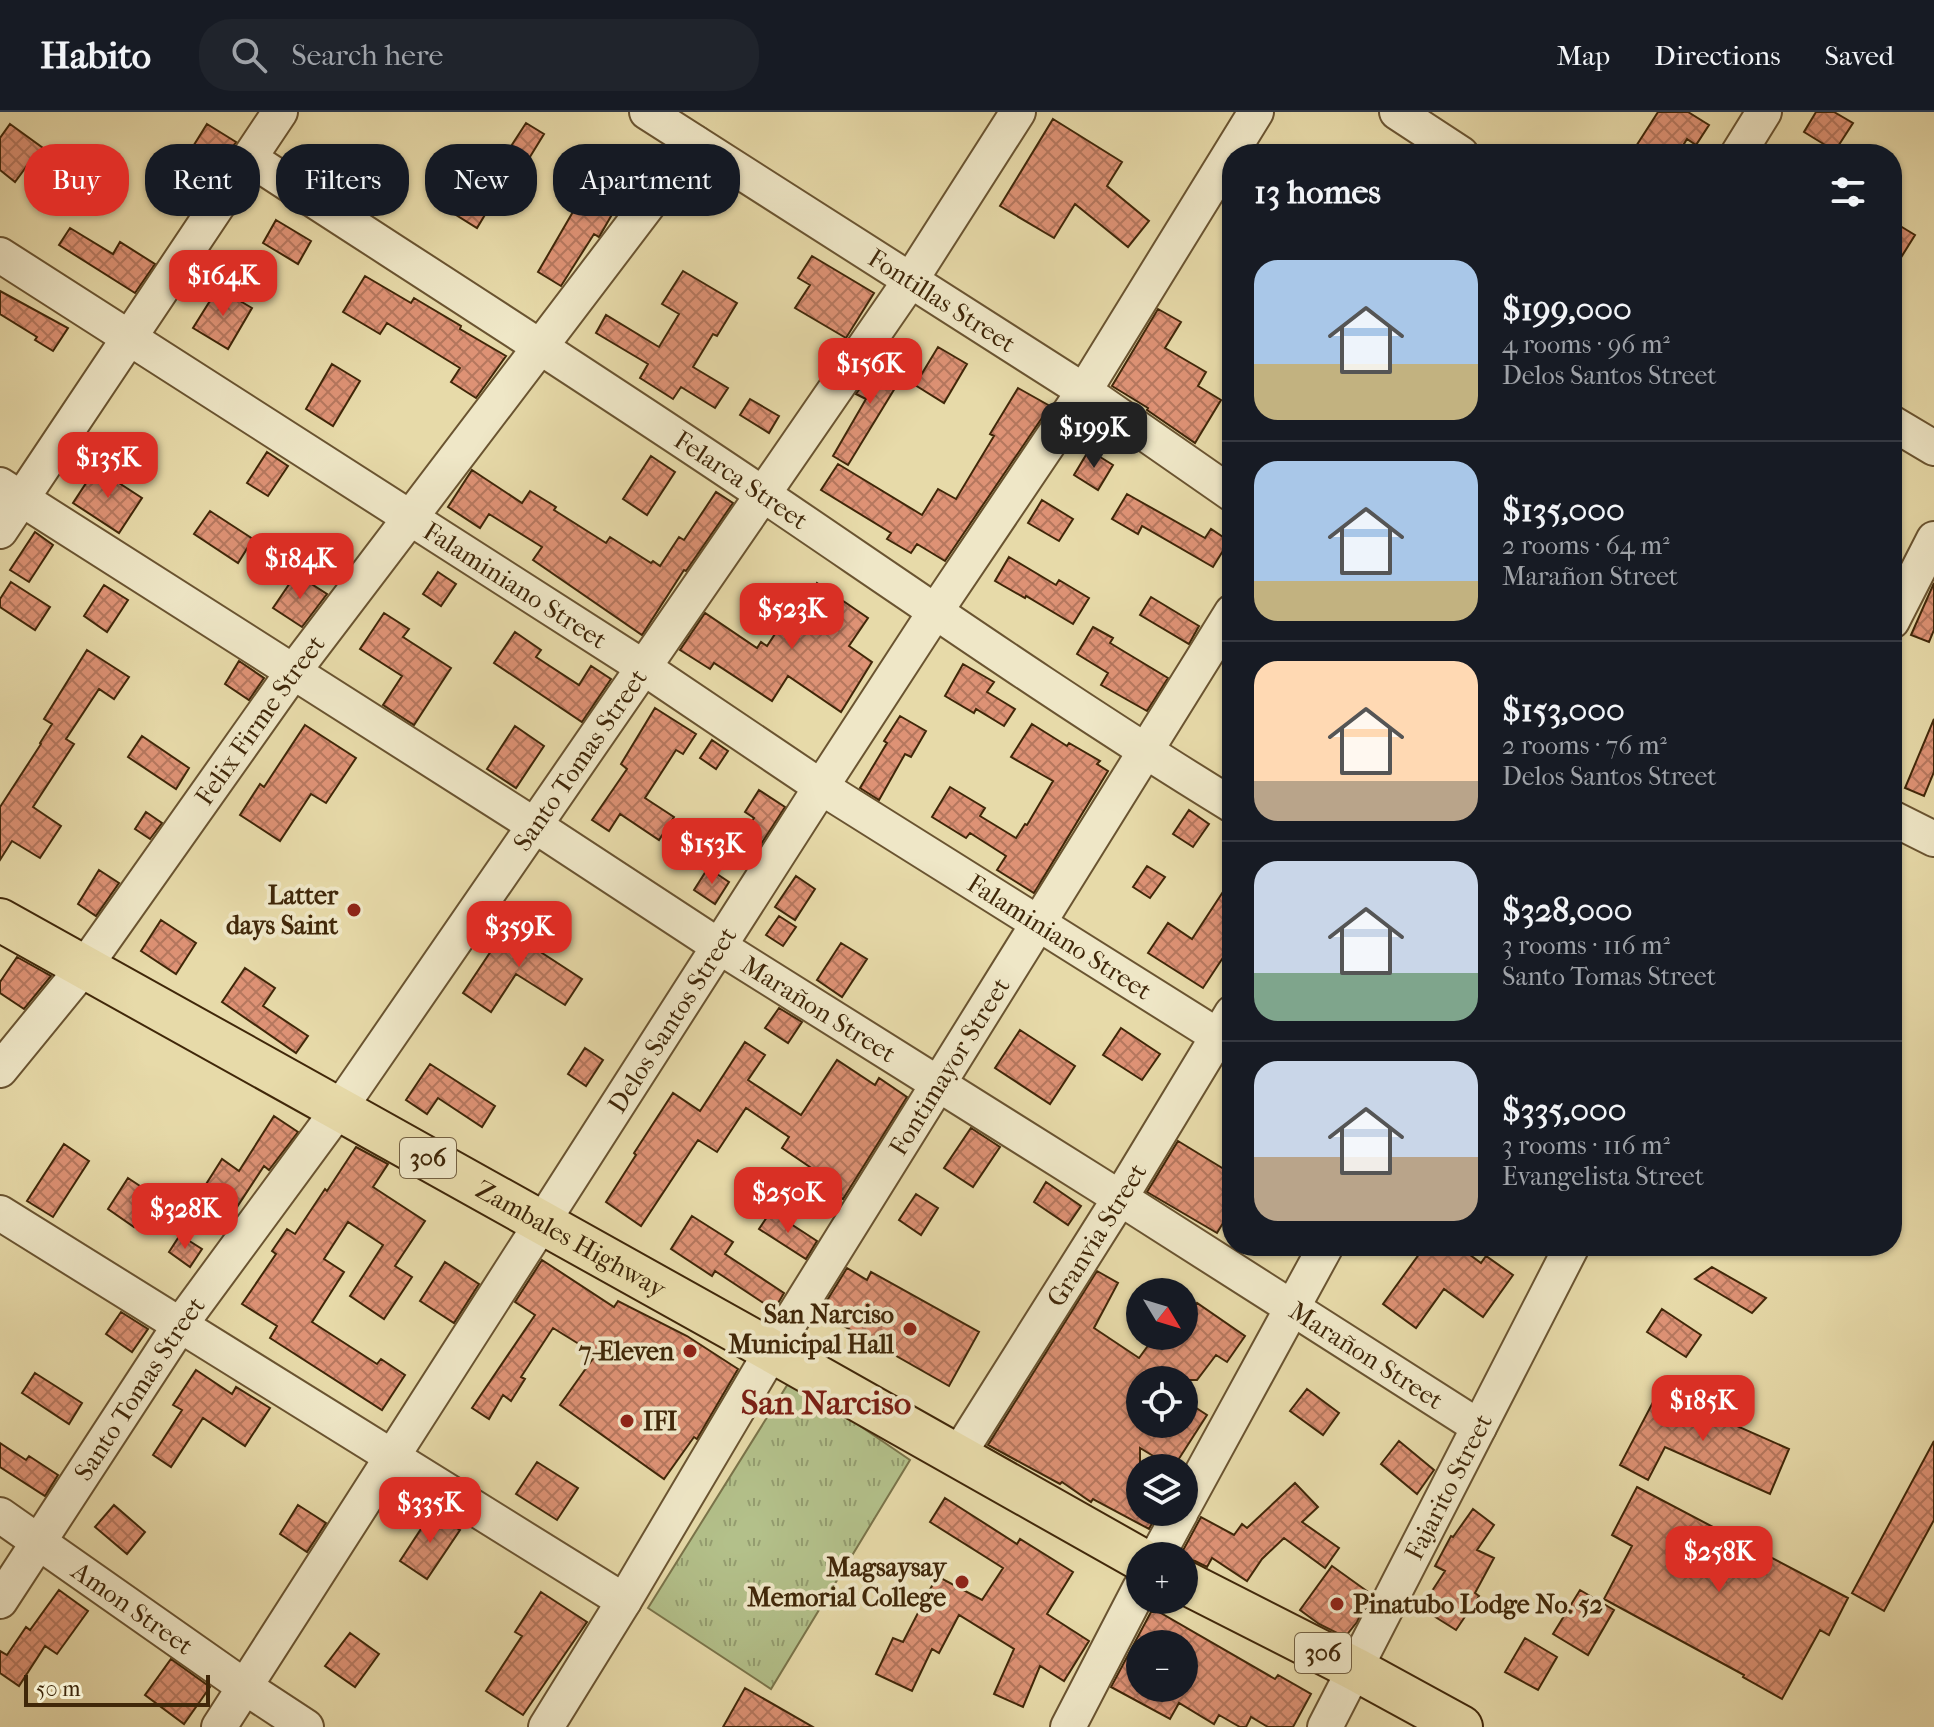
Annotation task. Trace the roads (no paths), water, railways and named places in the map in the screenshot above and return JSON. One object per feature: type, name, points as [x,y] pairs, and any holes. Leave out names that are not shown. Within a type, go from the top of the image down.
[{"type":"main road","name":"Zambales Highway","points":[[0,920],[1126,1551]]},
{"type":"main road","name":"306","points":[[1198,1589],[1461,1727]]},
{"type":"street","points":[[258,144],[280,112]]},
{"type":"street","name":"Fontillas Street","points":[[647,112],[1084,391],[1222,487]]},
{"type":"street","name":"Santo Tomas Street","points":[[0,1601],[180,1325],[339,1109],[910,281],[1018,112]]},
{"type":"street","name":"Delos Santos Street","points":[[1236,144],[1256,112]]},
{"type":"street","points":[[1397,112],[1446,144]]},
{"type":"street","points":[[1744,144],[1764,112]]},
{"type":"street","name":"Felix Firme Street","points":[[0,1070],[85,966],[293,672],[695,143]]},
{"type":"street","name":"Felarca Street","points":[[260,165],[763,494],[1146,752],[1222,799]]},
{"type":"street","name":"Delos Santos Street","points":[[219,1727],[821,787],[1084,391],[1222,167]]},
{"type":"street","points":[[0,531],[11,492],[129,338],[210,216]]},
{"type":"street","name":"Falaminiano Street","points":[[0,255],[643,667],[821,787],[1039,922],[1222,1028]]},
{"type":"street","points":[[1902,429],[1934,448]]},
{"type":"street","name":"Marañon Street","points":[[11,492],[720,947],[1479,1427]]},
{"type":"street","points":[[1902,601],[1934,539]]},
{"type":"street","name":"Fontimayor Street","points":[[546,1727],[772,1351],[1222,628]]},
{"type":"street","points":[[1902,823],[1934,839]]},
{"type":"street","name":"Granvia Street","points":[[958,1455],[1222,1040]]},
{"type":"street","points":[[0,1213],[624,1601]]},
{"type":"street","points":[[1198,1480],[1320,1256]]},
{"type":"street","name":"Fajarito Street","points":[[1325,1727],[1479,1427],[1558,1256]]},
{"type":"street","name":"Amon Street","points":[[0,1515],[306,1727]]},
{"type":"street","points":[[1068,1727],[1127,1614]]},
{"type":"place","name":"Latter days Saint","points":[[354,910]]},
{"type":"place","name":"San Narciso Municipal Hall","points":[[910,1329]]},
{"type":"place","name":"7-Eleven","points":[[690,1351]]},
{"type":"place","name":"IFI","points":[[627,1421]]},
{"type":"place","name":"Magsaysay Memorial College","points":[[962,1582]]},
{"type":"place","name":"Pinatubo Lodge No. 52","points":[[1337,1604]]},
{"type":"district","name":"San Narciso","points":[[826,1403]]}]
